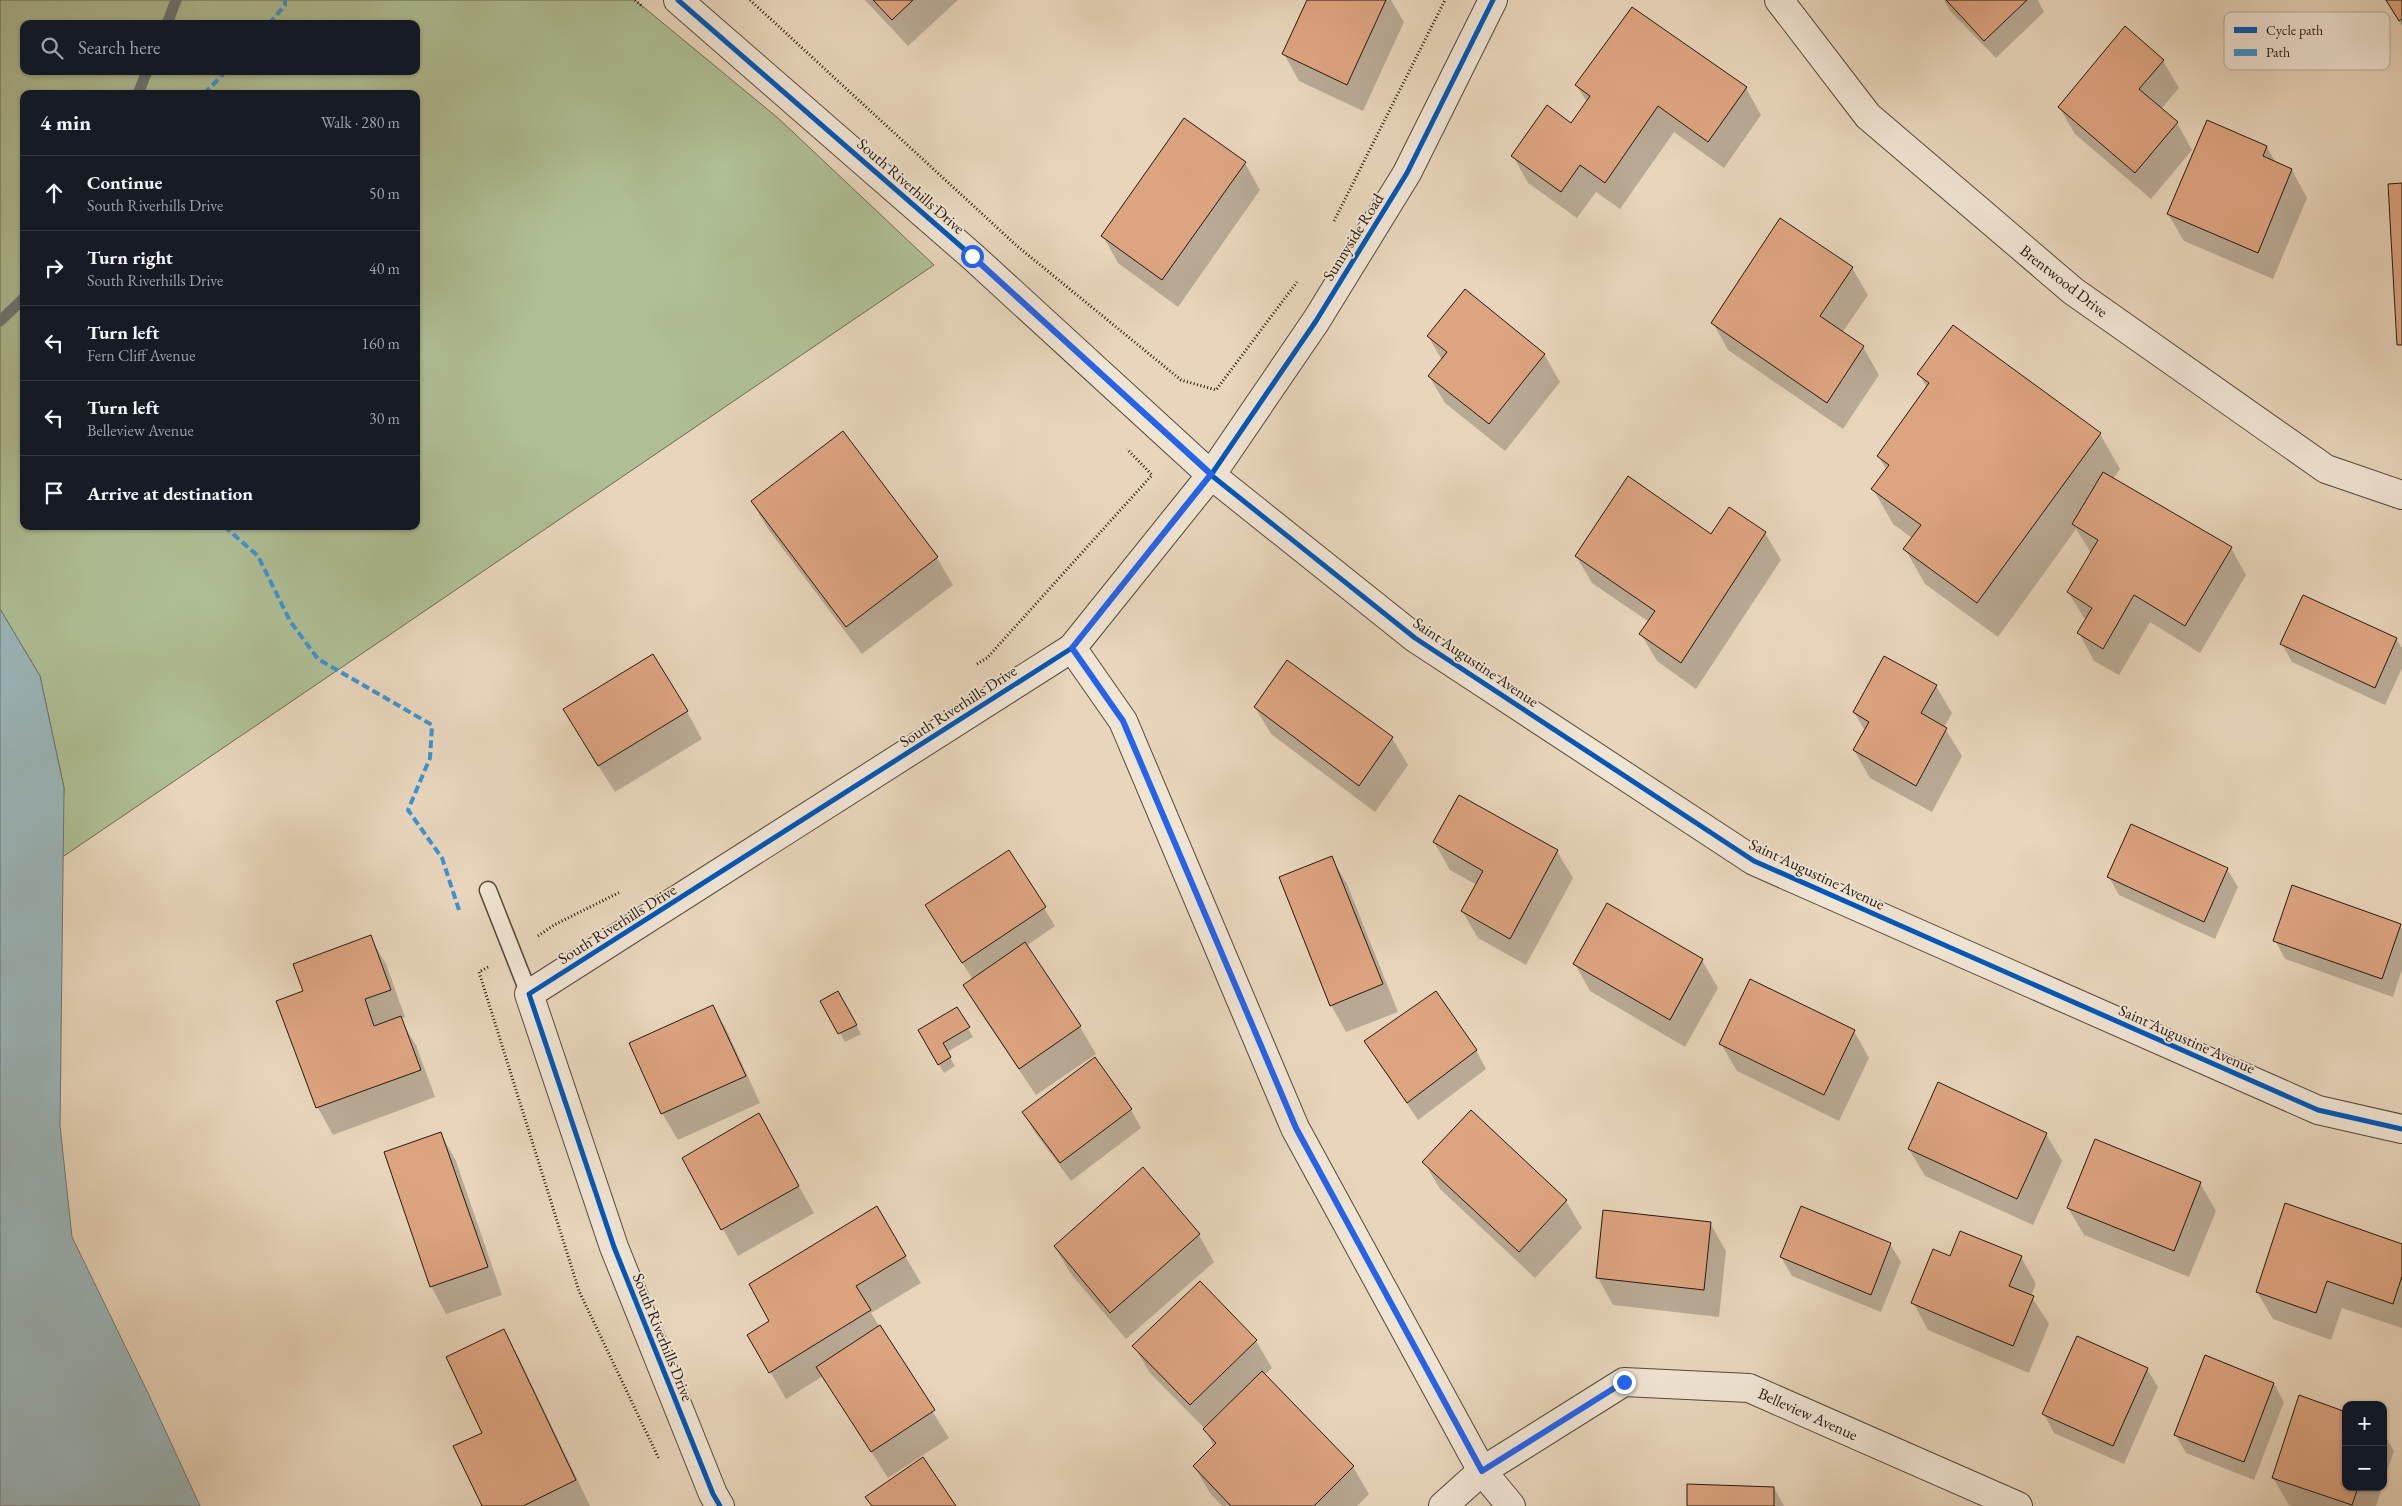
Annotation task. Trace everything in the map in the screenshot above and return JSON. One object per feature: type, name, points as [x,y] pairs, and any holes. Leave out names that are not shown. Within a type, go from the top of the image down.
[{"type":"street","name":"South Riverhills Drive","points":[[678,0],[972,256],[1211,474],[1072,648],[529,994],[614,1247],[713,1494],[720,1506]]},
{"type":"street","name":"Sunnyside Road","points":[[1211,474],[1316,321],[1407,173],[1493,0]]},
{"type":"street","name":"Brentwood Drive","points":[[1779,0],[1868,116],[2073,291],[2326,469],[2402,495]]},
{"type":"street","name":"Saint Augustine Avenue","points":[[1211,474],[1415,638],[1754,861],[2318,1110],[2402,1129]]},
{"type":"street","points":[[1072,648],[1123,721],[1296,1128],[1482,1471],[1511,1506]]},
{"type":"street","name":"Belleview Avenue","points":[[1443,1506],[1482,1471],[1624,1382],[1749,1388],[2018,1506]]},
{"type":"lane","points":[[488,890],[529,994]]},
{"type":"path","points":[[635,0],[650,12]]},
{"type":"path","points":[[750,0],[1017,246],[1181,380],[1216,390],[1298,280]]},
{"type":"path","points":[[1330,230],[1445,0]]},
{"type":"path","points":[[971,669],[987,658],[1152,474],[1126,447]]},
{"type":"path","points":[[626,889],[554,925],[479,972],[579,1292],[662,1464]]},
{"type":"green space","points":[[0,0],[635,0],[778,118],[934,265],[61,858],[64,788],[40,676],[0,609]]},
{"type":"water","points":[[0,609],[40,676],[64,788],[60,1126],[72,1237],[148,1393],[200,1506],[0,1506]]},
{"type":"building","points":[[873,0],[913,0],[892,20]]},
{"type":"building","points":[[1307,0],[1386,0],[1347,85],[1282,54]]},
{"type":"building","points":[[1946,0],[2027,0],[1984,41]]},
{"type":"building","points":[[2386,0],[2402,0],[2402,19],[2399,21]]},
{"type":"building","points":[[1632,7],[1747,87],[1708,142],[1658,106],[1605,183],[1580,165],[1561,192],[1511,156],[1547,105],[1571,123],[1590,96],[1575,85]]},
{"type":"building","points":[[2125,26],[2164,60],[2139,89],[2178,122],[2135,173],[2058,107]]},
{"type":"building","points":[[1184,118],[1246,162],[1162,280],[1101,236]]},
{"type":"building","points":[[2207,120],[2267,146],[2263,156],[2292,169],[2258,253],[2167,214]]},
{"type":"building","points":[[2402,183],[2402,345],[2397,345],[2388,184]]},
{"type":"building","points":[[1780,218],[1853,267],[1820,316],[1864,346],[1827,403],[1711,323]]},
{"type":"building","points":[[1465,289],[1545,354],[1489,424],[1428,376],[1447,352],[1427,336]]},
{"type":"building","points":[[1953,325],[2101,433],[1977,603],[1903,549],[1921,525],[1871,489],[1889,465],[1877,456],[1929,383],[1917,374]]},
{"type":"building","points":[[843,431],[938,557],[846,627],[751,501]]},
{"type":"building","points":[[2103,472],[2232,547],[2185,626],[2134,595],[2103,649],[2077,633],[2092,608],[2067,592],[2098,540],[2072,524]]},
{"type":"building","points":[[1628,476],[1711,534],[1729,507],[1766,532],[1681,663],[1639,634],[1655,611],[1575,556]]},
{"type":"building","points":[[2303,595],[2397,638],[2375,688],[2280,644]]},
{"type":"building","points":[[653,654],[688,711],[598,766],[563,709]]},
{"type":"building","points":[[1884,656],[1937,685],[1921,713],[1947,728],[1916,786],[1853,750],[1869,722],[1853,712]]},
{"type":"building","points":[[1287,660],[1393,737],[1359,786],[1254,707]]},
{"type":"building","points":[[1459,795],[1558,850],[1510,939],[1461,911],[1483,871],[1433,842]]},
{"type":"building","points":[[2131,824],[2228,868],[2204,922],[2107,877]]},
{"type":"building","points":[[1009,850],[1046,907],[962,963],[925,905]]},
{"type":"building","points":[[1332,856],[1383,984],[1330,1006],[1279,877]]},
{"type":"building","points":[[2292,885],[2401,924],[2382,979],[2273,941]]},
{"type":"building","points":[[1607,903],[1703,959],[1670,1020],[1573,964]]},
{"type":"building","points":[[371,935],[391,990],[365,999],[374,1026],[401,1016],[421,1070],[316,1108],[276,1001],[303,991],[293,964]]},
{"type":"building","points":[[1025,942],[1081,1026],[1019,1069],[963,985]]},
{"type":"building","points":[[1750,979],[1855,1030],[1824,1095],[1719,1044]]},
{"type":"building","points":[[838,991],[857,1025],[838,1034],[820,1001]]},
{"type":"building","points":[[1436,991],[1477,1050],[1407,1103],[1364,1041]]},
{"type":"building","points":[[713,1005],[746,1076],[661,1114],[629,1043]]},
{"type":"building","points":[[957,1007],[970,1027],[943,1043],[951,1057],[938,1065],[918,1030]]},
{"type":"building","points":[[1095,1057],[1132,1109],[1060,1163],[1022,1112]]},
{"type":"building","points":[[1938,1082],[2047,1133],[2017,1199],[1908,1149]]},
{"type":"building","points":[[1471,1110],[1567,1200],[1519,1252],[1422,1162]]},
{"type":"building","points":[[759,1113],[799,1186],[721,1230],[682,1158]]},
{"type":"building","points":[[441,1132],[488,1267],[430,1287],[384,1152]]},
{"type":"building","points":[[2095,1139],[2201,1182],[2174,1251],[2067,1208]]},
{"type":"building","points":[[1143,1167],[1200,1234],[1110,1313],[1054,1246]]},
{"type":"building","points":[[2285,1203],[2402,1244],[2402,1276],[2393,1304],[2327,1281],[2316,1313],[2256,1292]]},
{"type":"building","points":[[877,1206],[906,1256],[856,1286],[871,1310],[769,1373],[747,1335],[769,1321],[749,1284]]},
{"type":"building","points":[[1801,1206],[1891,1243],[1871,1295],[1780,1257]]},
{"type":"building","points":[[1603,1210],[1711,1222],[1704,1290],[1596,1278]]},
{"type":"building","points":[[1960,1231],[2022,1256],[2009,1286],[2034,1296],[2013,1346],[1911,1303],[1933,1249],[1950,1256]]},
{"type":"building","points":[[1200,1281],[1257,1340],[1190,1405],[1132,1346]]},
{"type":"building","points":[[880,1325],[935,1410],[871,1452],[816,1367]]},
{"type":"building","points":[[504,1329],[576,1480],[523,1506],[482,1506],[453,1446],[482,1433],[446,1357]]},
{"type":"building","points":[[2077,1336],[2148,1368],[2113,1446],[2042,1414]]},
{"type":"building","points":[[2205,1355],[2274,1383],[2244,1462],[2174,1435]]},
{"type":"building","points":[[1262,1371],[1354,1466],[1314,1506],[1231,1506],[1193,1466],[1216,1443],[1203,1429]]},
{"type":"building","points":[[2299,1395],[2342,1411],[2342,1491],[2357,1491],[2352,1505],[2272,1478]]},
{"type":"building","points":[[923,1457],[956,1506],[872,1506],[865,1497]]},
{"type":"building","points":[[1687,1484],[1774,1487],[1774,1506],[1687,1506]]},
{"type":"waterway","points":[[168,20],[176,0]]},
{"type":"waterway","points":[[140,90],[145,75]]},
{"type":"waterway","points":[[0,321],[20,302]]},
{"type":"marked path","points":[[272,20],[285,5],[285,0]]},
{"type":"marked path","points":[[208,90],[222,75]]},
{"type":"marked path","points":[[229,530],[258,556],[290,621],[318,659],[432,725],[430,758],[408,810],[442,858],[459,910]]},
{"type":"cycle path","points":[[678,0],[972,256],[1211,475],[1415,638],[1754,861],[2318,1110],[2402,1129]]},
{"type":"cycle path","points":[[720,1506],[713,1494],[614,1247],[529,994],[1072,648],[1211,475],[1316,321],[1407,173],[1493,0]]},
{"type":"route","points":[[972,256],[1211,474],[1072,648],[1123,721],[1296,1128],[1482,1471],[1624,1382]]}]
